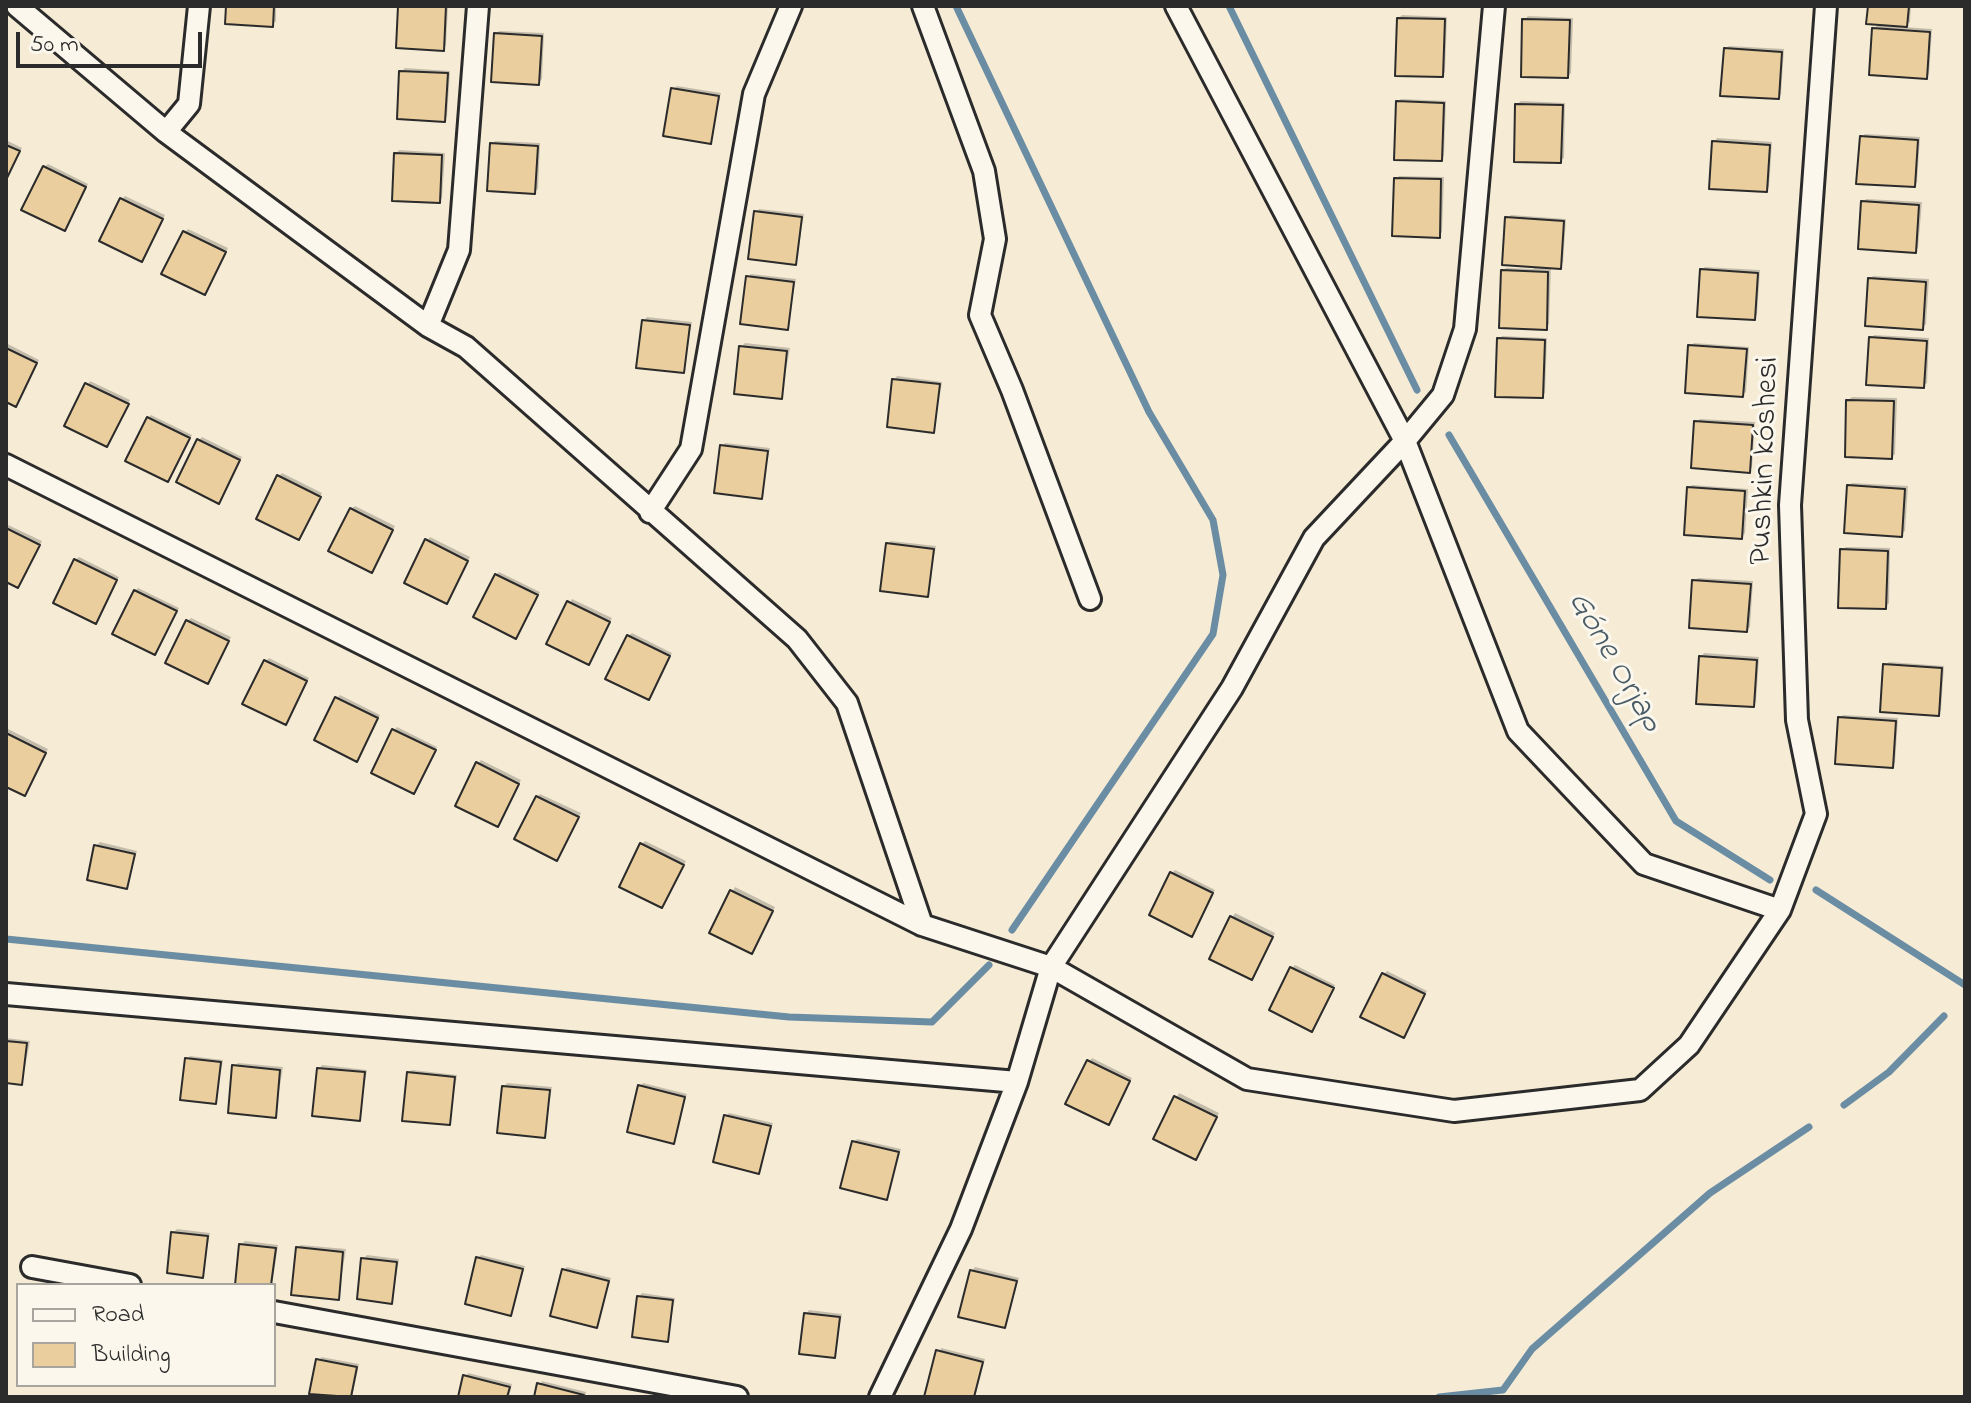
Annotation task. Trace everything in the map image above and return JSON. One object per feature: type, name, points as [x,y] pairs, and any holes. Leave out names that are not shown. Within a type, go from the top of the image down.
[{"type":"street","points":[[17,6],[166,132],[428,326],[466,347],[797,639],[847,703],[922,925]]},
{"type":"street","points":[[166,132],[189,104],[199,6]]},
{"type":"street","points":[[428,326],[459,250],[478,6]]},
{"type":"street","points":[[650,512],[691,449],[754,94],[791,6]]},
{"type":"street","points":[[923,6],[984,171],[995,239],[980,315],[1012,390],[1090,599]]},
{"type":"street","points":[[1176,6],[1405,441],[1518,731],[1644,864],[1780,910]]},
{"type":"street","points":[[880,1397],[961,1229],[1017,1082],[1051,967],[1232,688],[1314,538],[1405,441],[1443,395],[1465,329],[1494,6]]},
{"type":"street","name":"Pushkin kóshesi","points":[[6,465],[922,925],[1051,967],[1247,1079],[1454,1111],[1640,1090],[1689,1045],[1780,910],[1816,814],[1797,720],[1790,505],[1826,6]]},
{"type":"street","points":[[6,994],[1017,1082]]},
{"type":"street","points":[[32,1267],[119,1283]]},
{"type":"street","points":[[276,1312],[737,1397]]},
{"type":"building","points":[[226,6],[274,6],[273,27],[225,24]]},
{"type":"building","points":[[398,6],[446,6],[444,51],[396,48]]},
{"type":"building","points":[[1868,6],[1909,6],[1907,27],[1866,24]]},
{"type":"building","points":[[1397,18],[1445,19],[1443,77],[1395,76]]},
{"type":"building","points":[[1522,19],[1570,20],[1568,78],[1521,77]]},
{"type":"building","points":[[1872,28],[1930,32],[1927,79],[1869,75]]},
{"type":"building","points":[[494,33],[542,36],[539,85],[491,82]]},
{"type":"building","points":[[1724,48],[1782,52],[1779,99],[1720,96]]},
{"type":"building","points":[[399,71],[448,73],[445,122],[397,119]]},
{"type":"building","points":[[671,88],[719,96],[711,144],[663,136]]},
{"type":"building","points":[[1396,101],[1444,103],[1442,161],[1394,160]]},
{"type":"building","points":[[1515,104],[1563,105],[1561,163],[1514,162]]},
{"type":"building","points":[[1860,136],[1918,140],[1915,187],[1856,184]]},
{"type":"building","points":[[1712,141],[1770,145],[1767,192],[1709,189]]},
{"type":"building","points":[[490,143],[538,146],[535,194],[487,191]]},
{"type":"building","points":[[6,145],[20,151],[6,180]]},
{"type":"building","points":[[394,153],[442,155],[440,203],[392,201]]},
{"type":"building","points":[[43,166],[86,187],[65,231],[21,210]]},
{"type":"building","points":[[1394,178],[1441,179],[1440,238],[1392,236]]},
{"type":"building","points":[[120,198],[163,219],[142,262],[99,241]]},
{"type":"building","points":[[1861,201],[1919,205],[1916,253],[1858,249]]},
{"type":"building","points":[[754,211],[802,217],[796,265],[748,259]]},
{"type":"building","points":[[1505,217],[1564,221],[1561,269],[1502,265]]},
{"type":"building","points":[[183,231],[226,252],[205,295],[161,274]]},
{"type":"building","points":[[1700,269],[1758,273],[1755,320],[1697,317]]},
{"type":"building","points":[[1501,270],[1548,272],[1547,330],[1499,328]]},
{"type":"building","points":[[746,276],[794,282],[788,330],[740,324]]},
{"type":"building","points":[[1868,278],[1926,282],[1923,330],[1865,326]]},
{"type":"building","points":[[642,320],[690,325],[684,373],[636,368]]},
{"type":"building","points":[[1869,337],[1927,341],[1924,388],[1866,385]]},
{"type":"building","points":[[1497,338],[1545,340],[1543,398],[1495,397]]},
{"type":"building","points":[[1688,345],[1747,349],[1743,397],[1685,393]]},
{"type":"building","points":[[739,346],[787,351],[782,399],[734,394]]},
{"type":"building","points":[[6,348],[37,363],[16,407],[6,402]]},
{"type":"building","points":[[892,379],[940,384],[934,433],[887,427]]},
{"type":"building","points":[[85,383],[129,404],[107,447],[64,426]]},
{"type":"building","points":[[1846,400],[1894,401],[1892,459],[1845,457]]},
{"type":"building","points":[[147,417],[190,438],[168,482],[125,461]]},
{"type":"building","points":[[1694,421],[1753,425],[1750,473],[1691,468]]},
{"type":"building","points":[[197,439],[240,460],[219,504],[176,482]]},
{"type":"building","points":[[720,445],[768,451],[762,499],[714,493]]},
{"type":"building","points":[[277,475],[321,497],[299,540],[256,519]]},
{"type":"building","points":[[1847,485],[1905,489],[1902,537],[1844,533]]},
{"type":"building","points":[[1687,487],[1745,491],[1742,539],[1684,535]]},
{"type":"building","points":[[350,508],[393,530],[372,573],[328,551]]},
{"type":"building","points":[[6,528],[40,545],[18,588],[6,582]]},
{"type":"building","points":[[425,539],[468,561],[447,604],[404,583]]},
{"type":"building","points":[[886,543],[934,549],[928,597],[880,591]]},
{"type":"building","points":[[1840,549],[1888,551],[1886,609],[1838,608]]},
{"type":"building","points":[[74,559],[117,580],[96,624],[53,603]]},
{"type":"building","points":[[495,574],[538,595],[516,639],[473,617]]},
{"type":"building","points":[[1692,580],[1751,584],[1747,632],[1689,628]]},
{"type":"building","points":[[134,590],[177,611],[155,655],[112,634]]},
{"type":"building","points":[[567,601],[610,622],[589,665],[546,644]]},
{"type":"building","points":[[186,620],[229,641],[208,684],[165,663]]},
{"type":"building","points":[[627,635],[670,656],[649,700],[605,679]]},
{"type":"building","points":[[1699,656],[1757,660],[1754,707],[1696,704]]},
{"type":"building","points":[[264,660],[307,681],[286,725],[242,704]]},
{"type":"building","points":[[1883,664],[1942,668],[1939,716],[1880,712]]},
{"type":"building","points":[[335,697],[378,718],[357,762],[314,740]]},
{"type":"building","points":[[1838,717],[1896,721],[1893,768],[1835,764]]},
{"type":"building","points":[[392,729],[436,750],[414,794],[371,773]]},
{"type":"building","points":[[6,733],[46,753],[25,796],[6,787]]},
{"type":"building","points":[[476,762],[519,784],[498,827],[455,806]]},
{"type":"building","points":[[536,796],[579,817],[557,861],[514,839]]},
{"type":"building","points":[[640,843],[684,865],[662,908],[619,887]]},
{"type":"building","points":[[94,845],[135,854],[127,889],[87,880]]},
{"type":"building","points":[[1170,872],[1213,893],[1192,937],[1149,915]]},
{"type":"building","points":[[730,890],[773,911],[752,954],[709,933]]},
{"type":"building","points":[[1230,916],[1273,937],[1252,980],[1209,959]]},
{"type":"building","points":[[1290,967],[1334,988],[1312,1032],[1269,1010]]},
{"type":"building","points":[[1382,973],[1425,994],[1404,1038],[1360,1017]]},
{"type":"building","points":[[6,1041],[27,1043],[22,1085],[6,1083]]},
{"type":"building","points":[[185,1058],[221,1062],[216,1104],[180,1100]]},
{"type":"building","points":[[1087,1060],[1130,1081],[1109,1125],[1065,1104]]},
{"type":"building","points":[[232,1065],[280,1070],[276,1118],[228,1113]]},
{"type":"building","points":[[317,1068],[365,1072],[360,1121],[312,1116]]},
{"type":"building","points":[[407,1072],[455,1077],[450,1125],[402,1121]]},
{"type":"building","points":[[638,1085],[685,1097],[674,1144],[627,1132]]},
{"type":"building","points":[[502,1086],[550,1090],[545,1138],[497,1133]]},
{"type":"building","points":[[1174,1096],[1217,1117],[1196,1160],[1153,1139]]},
{"type":"building","points":[[724,1115],[771,1126],[759,1174],[713,1162]]},
{"type":"building","points":[[852,1141],[899,1152],[887,1200],[840,1188]]},
{"type":"building","points":[[171,1232],[208,1236],[203,1278],[167,1273]]},
{"type":"building","points":[[239,1244],[276,1248],[271,1283],[235,1283]]},
{"type":"building","points":[[296,1247],[343,1252],[339,1300],[291,1295]]},
{"type":"building","points":[[476,1257],[523,1269],[511,1316],[465,1304]]},
{"type":"building","points":[[361,1258],[397,1262],[392,1304],[357,1299]]},
{"type":"building","points":[[562,1269],[609,1281],[597,1328],[550,1316]]},
{"type":"building","points":[[970,1270],[1017,1281],[1005,1328],[958,1317]]},
{"type":"building","points":[[637,1296],[673,1300],[668,1342],[632,1337]]},
{"type":"building","points":[[804,1313],[840,1317],[835,1358],[799,1354]]},
{"type":"building","points":[[936,1350],[983,1362],[974,1397],[924,1397]]},
{"type":"building","points":[[316,1359],[357,1367],[351,1397],[309,1394]]},
{"type":"building","points":[[463,1375],[510,1387],[507,1397],[458,1397]]},
{"type":"building","points":[[537,1383],[584,1395],[534,1397]]},
{"type":"waterway","points":[[956,6],[1149,412],[1213,520],[1223,575],[1213,634],[1012,930]]},
{"type":"waterway","name":"Góne Orjap","points":[[1229,6],[1417,390]]},
{"type":"waterway","name":"Góne Orjap","points":[[1449,435],[1676,821],[1770,880]]},
{"type":"waterway","name":"Góne Orjap","points":[[1816,890],[1965,985]]},
{"type":"waterway","points":[[6,939],[789,1017],[932,1022],[989,965]]},
{"type":"waterway","points":[[1844,1105],[1889,1072],[1944,1016]]},
{"type":"waterway","points":[[1439,1397],[1503,1390],[1532,1349],[1710,1193],[1809,1127]]}]
